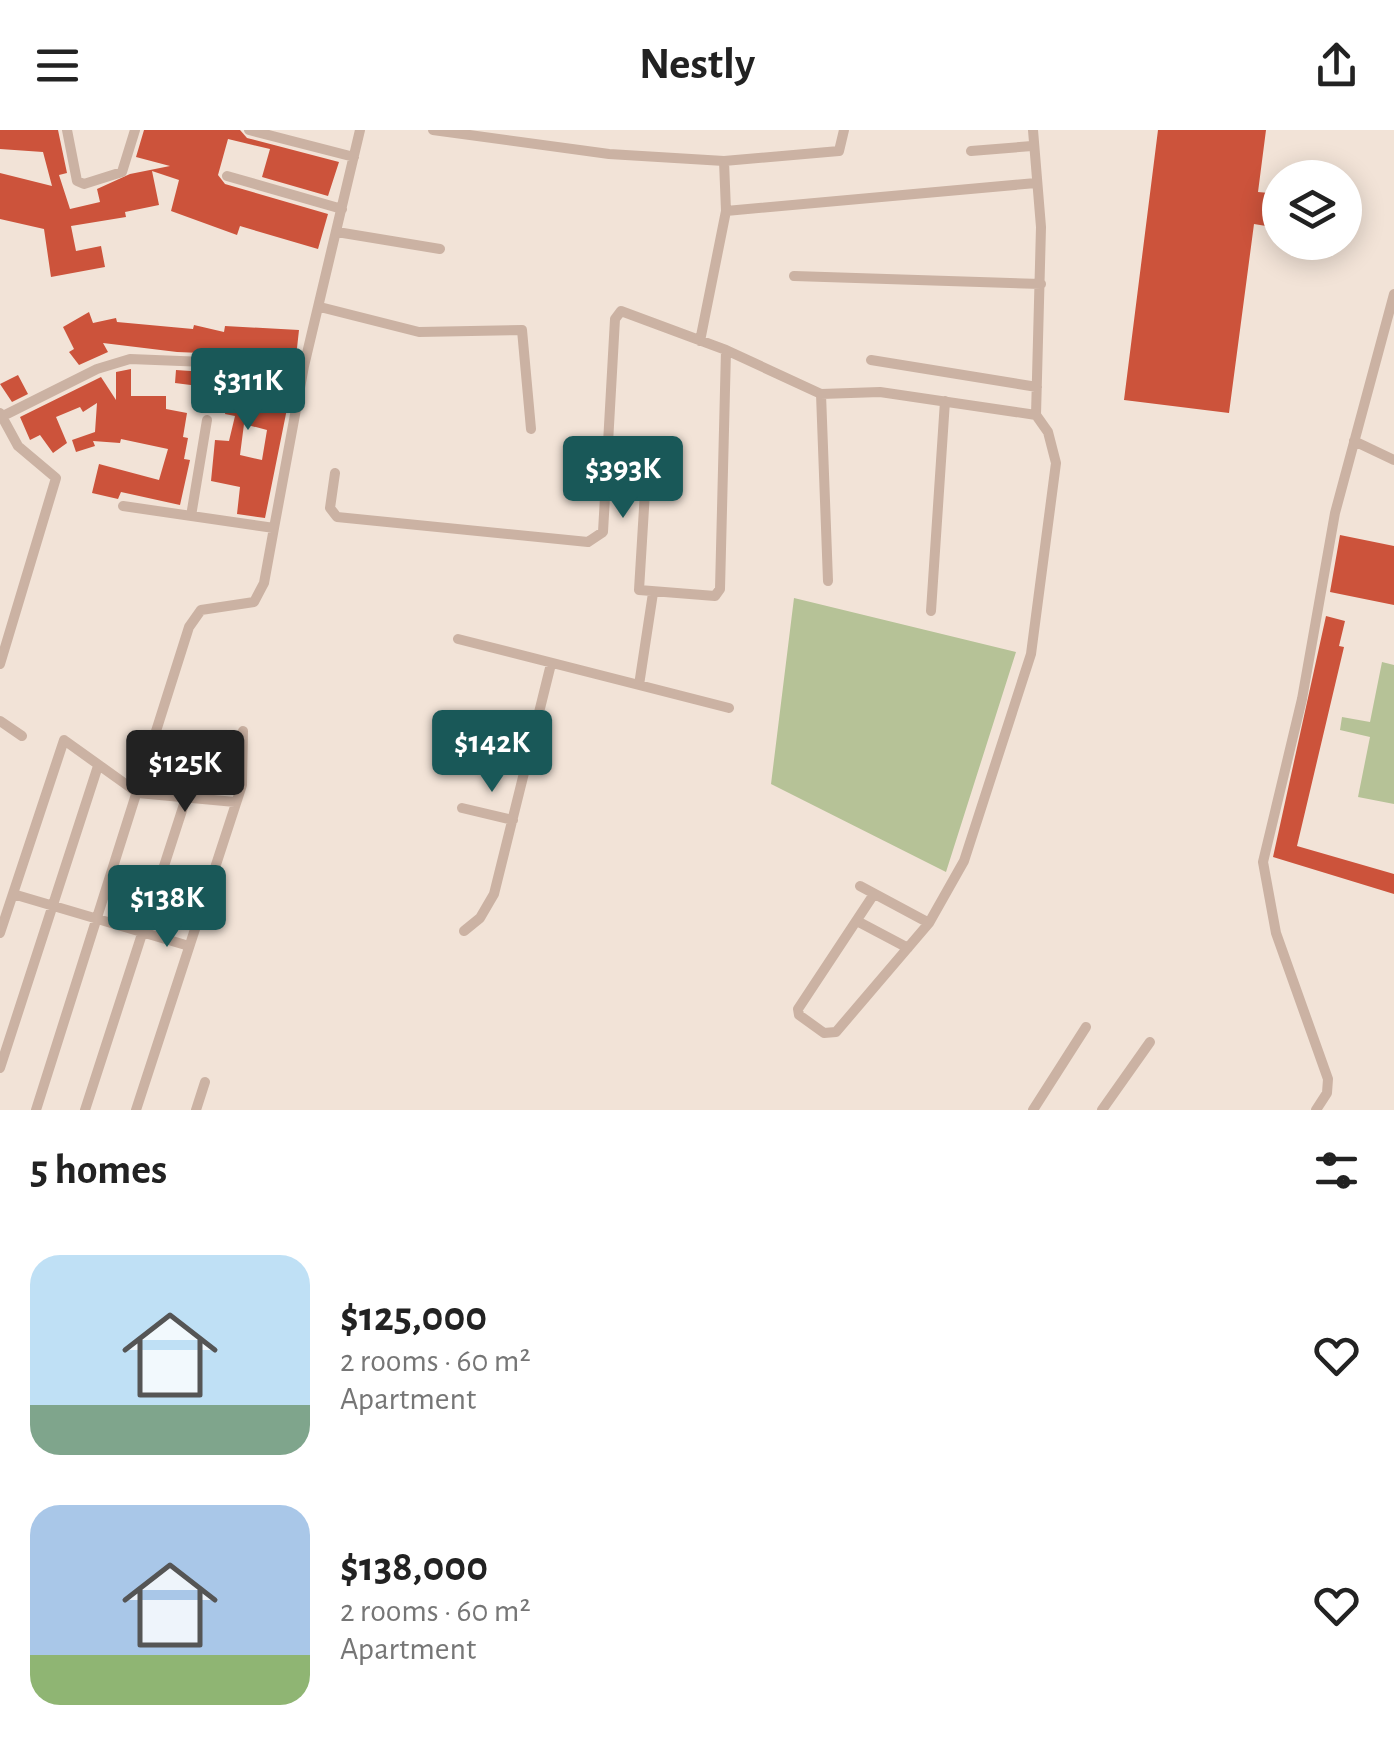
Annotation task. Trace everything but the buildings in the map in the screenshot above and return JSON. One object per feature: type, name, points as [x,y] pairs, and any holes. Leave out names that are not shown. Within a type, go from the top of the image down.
[{"type":"street","points":[[67,130],[77,181],[84,184],[122,172],[135,130]]},
{"type":"street","points":[[249,130],[354,157]]},
{"type":"street","points":[[36,1110],[189,627],[202,610],[244,607],[254,602],[264,582],[304,366],[360,130]]},
{"type":"street","points":[[433,130],[608,154],[724,160],[840,151],[844,130]]},
{"type":"street","points":[[874,894],[798,1009],[799,1015],[824,1033],[836,1032],[929,923],[964,861],[1032,654],[1056,463],[1054,448],[1036,415],[1041,284],[1033,130]]},
{"type":"street","points":[[971,151],[1032,146]]},
{"type":"street","points":[[700,341],[726,211],[724,160]]},
{"type":"street","points":[[227,176],[342,209]]},
{"type":"street","points":[[726,211],[1036,183]]},
{"type":"street","points":[[336,232],[440,249]]},
{"type":"street","points":[[794,276],[1041,284]]},
{"type":"street","points":[[1316,1110],[1326,1093],[1328,1079],[1276,933],[1262,869],[1302,698],[1335,513],[1394,294]]},
{"type":"street","points":[[320,307],[418,332],[522,330],[530,429]]},
{"type":"street","points":[[335,474],[330,508],[337,517],[588,542],[598,539],[603,532],[616,314],[627,311],[726,350],[821,394],[880,392],[1036,415]]},
{"type":"street","points":[[647,460],[638,586],[642,592],[715,596],[720,590],[726,350]]},
{"type":"street","points":[[0,664],[56,478],[18,446],[1,414],[98,369],[130,359],[304,366]]},
{"type":"street","points":[[871,360],[1037,387]]},
{"type":"street","points":[[821,394],[828,581]]},
{"type":"street","points":[[931,612],[945,401]]},
{"type":"street","points":[[191,516],[208,420]]},
{"type":"street","points":[[1354,441],[1394,460]]},
{"type":"street","points":[[123,506],[274,528]]},
{"type":"street","points":[[639,686],[653,592]]},
{"type":"street","points":[[458,639],[729,708]]},
{"type":"street","points":[[464,931],[480,918],[494,894],[552,664]]},
{"type":"street","points":[[0,721],[22,736]]},
{"type":"street","points":[[136,1110],[235,802],[244,770],[244,731]]},
{"type":"street","points":[[0,933],[60,742],[69,741],[138,793],[235,802]]},
{"type":"street","points":[[0,1068],[98,766]]},
{"type":"street","points":[[85,1110],[187,796]]},
{"type":"street","points":[[462,808],[513,820]]},
{"type":"street","points":[[860,886],[929,923]]},
{"type":"street","points":[[13,894],[189,946]]},
{"type":"street","points":[[857,921],[908,948]]},
{"type":"street","points":[[1033,1110],[1086,1027]]},
{"type":"street","points":[[1102,1110],[1150,1042]]},
{"type":"street","points":[[196,1110],[205,1082]]},
{"type":"green space","points":[[794,598],[1016,652],[946,872],[771,784]]},
{"type":"green space","points":[[1382,662],[1394,665],[1394,804],[1358,797],[1370,737],[1340,730],[1342,717],[1370,722]]}]
